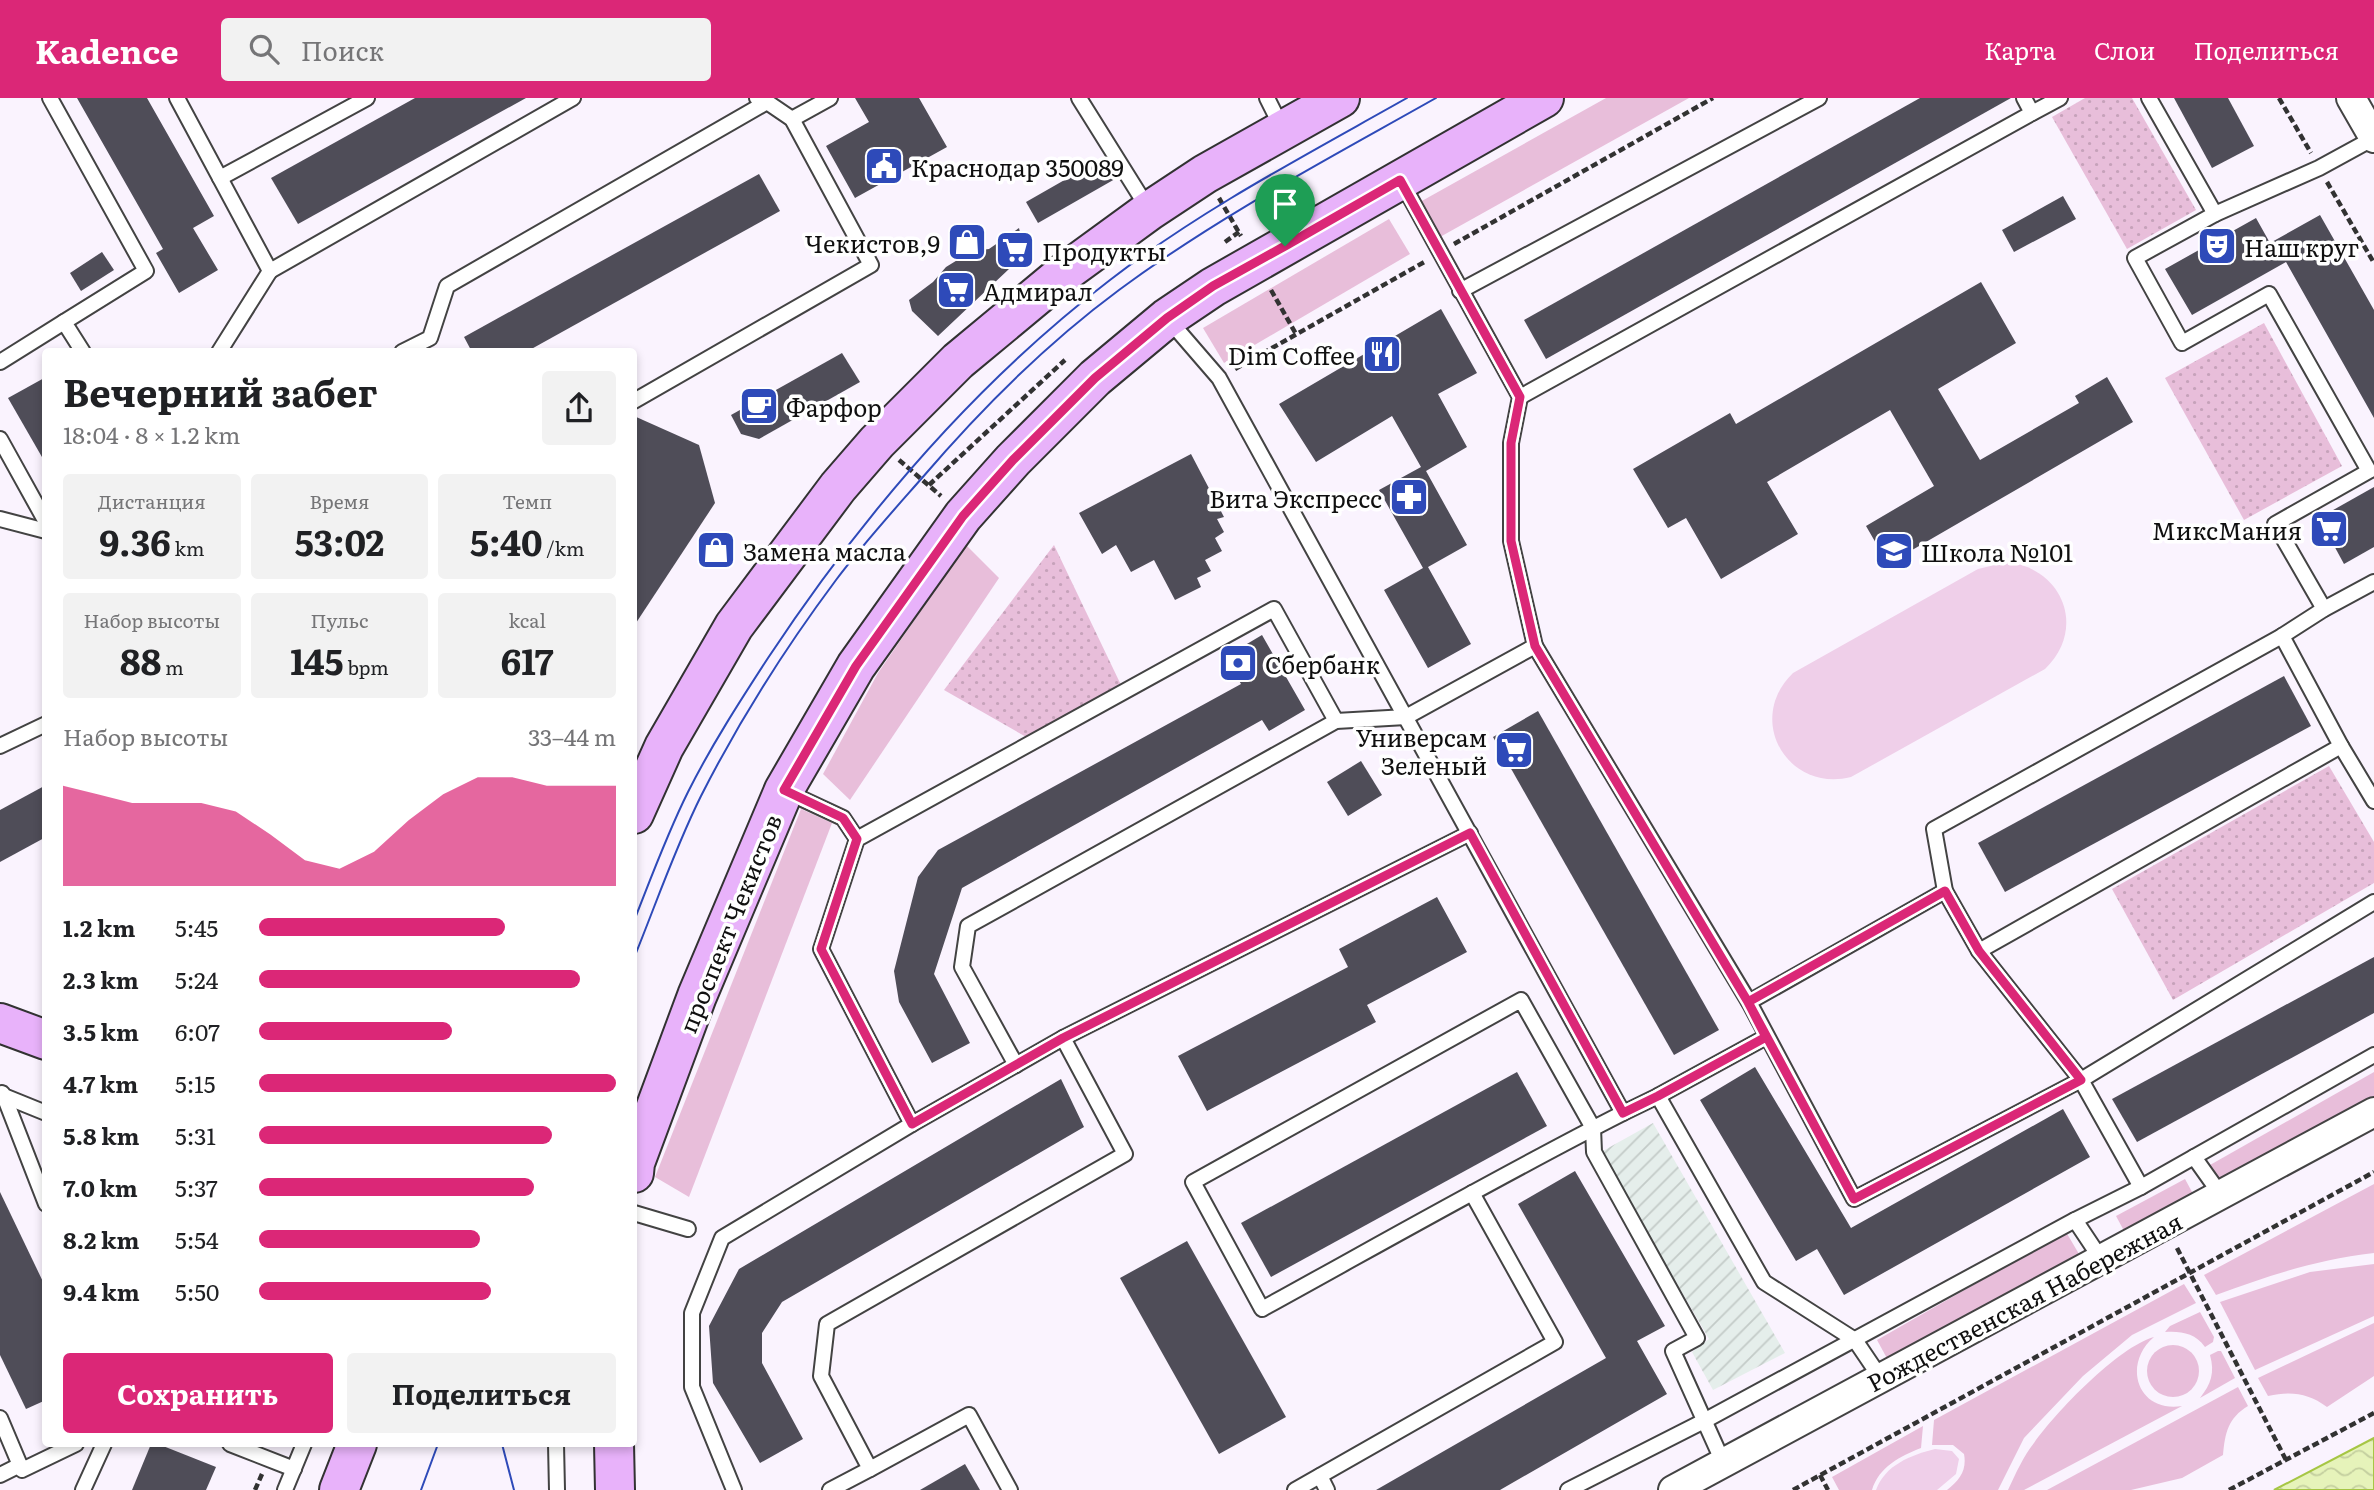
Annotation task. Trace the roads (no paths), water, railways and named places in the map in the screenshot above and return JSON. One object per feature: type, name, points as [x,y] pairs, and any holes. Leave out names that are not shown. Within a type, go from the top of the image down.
[{"type":"main road","points":[[637,807],[664,747],[734,626],[838,487],[877,442],[958,361],[1064,274],[1149,211],[1205,174],[1275,114],[1340,98]]},
{"type":"main road","name":"проспект Чекистов","points":[[637,1158],[697,996],[784,790],[856,666],[963,516],[1013,460],[1086,387],[1167,318],[1213,286],[1544,98]]},
{"type":"main road","points":[[0,1023],[42,1039]]},
{"type":"main road","points":[[339,1490],[357,1447]]},
{"type":"main road","points":[[614,1447],[615,1490]]},
{"type":"street","points":[[2351,98],[2374,138]]},
{"type":"street","name":"Рождественская Набережная","points":[[1673,1490],[2374,1112]]},
{"type":"lane","points":[[0,362],[146,271],[50,98]]},
{"type":"lane","points":[[177,98],[270,271]]},
{"type":"lane","points":[[220,178],[367,98]]},
{"type":"lane","points":[[222,348],[270,271],[573,98]]},
{"type":"lane","points":[[792,119],[830,98]]},
{"type":"lane","points":[[1079,98],[1149,211]]},
{"type":"lane","points":[[1460,290],[1819,98]]},
{"type":"lane","points":[[2024,98],[2032,113]]},
{"type":"lane","points":[[1520,397],[2060,98]]},
{"type":"lane","points":[[2149,98],[2215,214]]},
{"type":"lane","points":[[410,348],[430,338],[447,286],[762,100],[792,119],[871,265],[637,399]]},
{"type":"lane","points":[[2324,609],[2276,523],[2369,471],[2269,294],[2182,343],[2135,258],[2215,214],[2319,168],[2374,138]]},
{"type":"lane","points":[[1400,180],[1520,397],[1511,443],[1511,541],[1535,646],[1748,1002],[1854,1199],[2081,1080],[2374,902]]},
{"type":"lane","points":[[1167,318],[1219,378],[1623,1113]]},
{"type":"lane","points":[[64,322],[80,348]]},
{"type":"lane","points":[[0,439],[42,515]]},
{"type":"lane","points":[[0,519],[42,530]]},
{"type":"lane","points":[[2141,1187],[2081,1080],[1979,951],[1945,891],[1934,829],[2374,582]]},
{"type":"lane","points":[[912,1124],[821,949],[857,839],[1274,609],[1336,721]]},
{"type":"lane","points":[[2282,636],[2374,801]]},
{"type":"lane","points":[[1016,1065],[962,967],[968,926],[1336,721],[1406,717],[1535,646]]},
{"type":"lane","points":[[0,746],[42,726]]},
{"type":"lane","points":[[1979,951],[2341,746]]},
{"type":"lane","points":[[784,790],[843,818],[857,839]]},
{"type":"lane","points":[[734,1490],[692,1387],[692,1312],[722,1238],[912,1124],[1063,1038],[1470,833]]},
{"type":"lane","points":[[1748,1002],[1945,891]]},
{"type":"lane","points":[[1723,1462],[1673,1351],[1698,1338],[1594,1152],[1593,1128],[1521,1000],[1193,1182],[1262,1309],[1593,1128],[1766,1037]]},
{"type":"lane","points":[[870,1469],[821,1376],[827,1324],[1125,1154],[1063,1038]]},
{"type":"lane","points":[[1567,1490],[1703,1421],[2141,1187],[2374,1055]]},
{"type":"lane","points":[[2,1093],[42,1111]]},
{"type":"lane","points":[[2,1093],[42,1194]]},
{"type":"lane","points":[[1658,1096],[1764,1282],[1856,1340],[1880,1377]]},
{"type":"lane","points":[[2194,1157],[2221,1195]]},
{"type":"lane","points":[[1295,1490],[1555,1342],[1472,1194]]},
{"type":"lane","points":[[637,1214],[688,1229]]},
{"type":"lane","points":[[2075,1220],[2101,1259]]},
{"type":"lane","points":[[831,1490],[969,1415],[1010,1490]]},
{"type":"lane","points":[[0,1418],[22,1470],[70,1447]]},
{"type":"lane","points":[[82,1490],[103,1447]]},
{"type":"lane","points":[[238,1447],[294,1469]]},
{"type":"lane","points":[[285,1490],[303,1447]]},
{"type":"lane","points":[[556,1447],[557,1490]]},
{"type":"lane","points":[[0,1475],[20,1465]]},
{"type":"lane","points":[[1320,1476],[1327,1490]]},
{"type":"water","points":[[2374,1438],[2374,1490],[2274,1490]]},
{"type":"tram line","points":[[637,913],[688,792],[757,674],[804,605],[882,503],[967,408],[1060,320],[1145,254],[1218,206],[1407,98]]},
{"type":"tram line","points":[[637,950],[692,816],[731,740],[764,685],[817,605],[846,567],[967,427],[1015,378],[1066,332],[1157,263],[1274,189],[1436,98]]},
{"type":"tram line","points":[[421,1490],[437,1447]]},
{"type":"tram line","points":[[503,1447],[514,1490]]},
{"type":"place","name":"Краснодар 350089","points":[[884,166]]},
{"type":"place","name":"Чекистов,9","points":[[967,242]]},
{"type":"place","name":"Наш круг","points":[[2217,246]]},
{"type":"place","name":"Продукты","points":[[1015,250]]},
{"type":"place","name":"Адмирал","points":[[956,290]]},
{"type":"place","name":"Dim Coffee","points":[[1382,354]]},
{"type":"place","name":"Фарфор","points":[[759,406]]},
{"type":"place","name":"Вита Экспресс","points":[[1409,497]]},
{"type":"place","name":"МиксМания","points":[[2329,529]]},
{"type":"place","name":"Замена масла","points":[[716,550]]},
{"type":"place","name":"Школа №101","points":[[1894,551]]},
{"type":"place","name":"Сбербанк","points":[[1238,663]]},
{"type":"place","name":"Универсам Зеленый","points":[[1514,750]]}]
